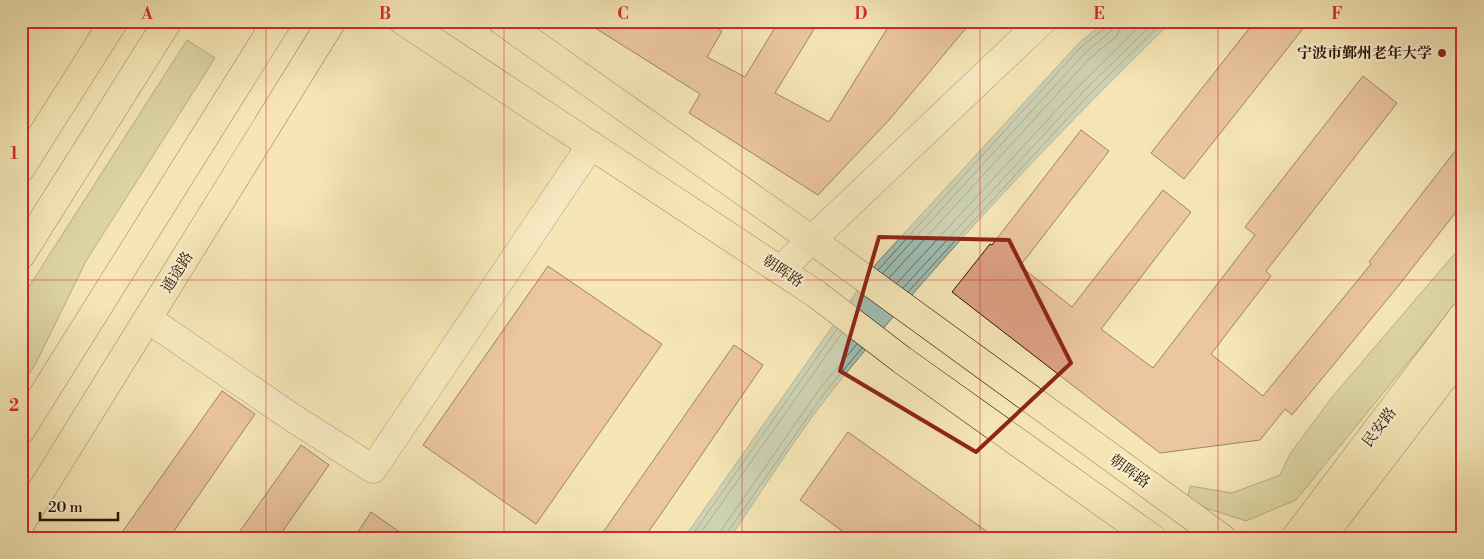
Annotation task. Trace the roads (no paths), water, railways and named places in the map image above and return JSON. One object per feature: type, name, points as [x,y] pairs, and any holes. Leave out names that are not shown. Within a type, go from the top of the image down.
[{"type":"main road","points":[[21,168],[114,21]]},
{"type":"main road","points":[[21,255],[168,21]]},
{"type":"main road","points":[[21,430],[277,21]]},
{"type":"main road","name":"通途路","points":[[21,523],[332,21]]},
{"type":"main road","name":"朝晖路","points":[[403,21],[816,294],[902,360],[1152,538]]},
{"type":"main road","name":"朝晖路","points":[[502,21],[924,321],[1222,538]]},
{"type":"main road","name":"民安路","points":[[1295,538],[1463,316]]},
{"type":"main road","name":"民安路","points":[[1320,538],[1463,352]]},
{"type":"street","points":[[780,270],[822,248],[1042,21]]},
{"type":"street","points":[[148,318],[293,418],[373,469],[591,145]]},
{"type":"water","points":[[1105,21],[1172,21],[1039,155],[912,295],[818,409],[730,538],[684,538],[876,264],[1077,45]]},
{"type":"place","name":"宁波市鄞州老年大学","points":[[1442,53]]}]
